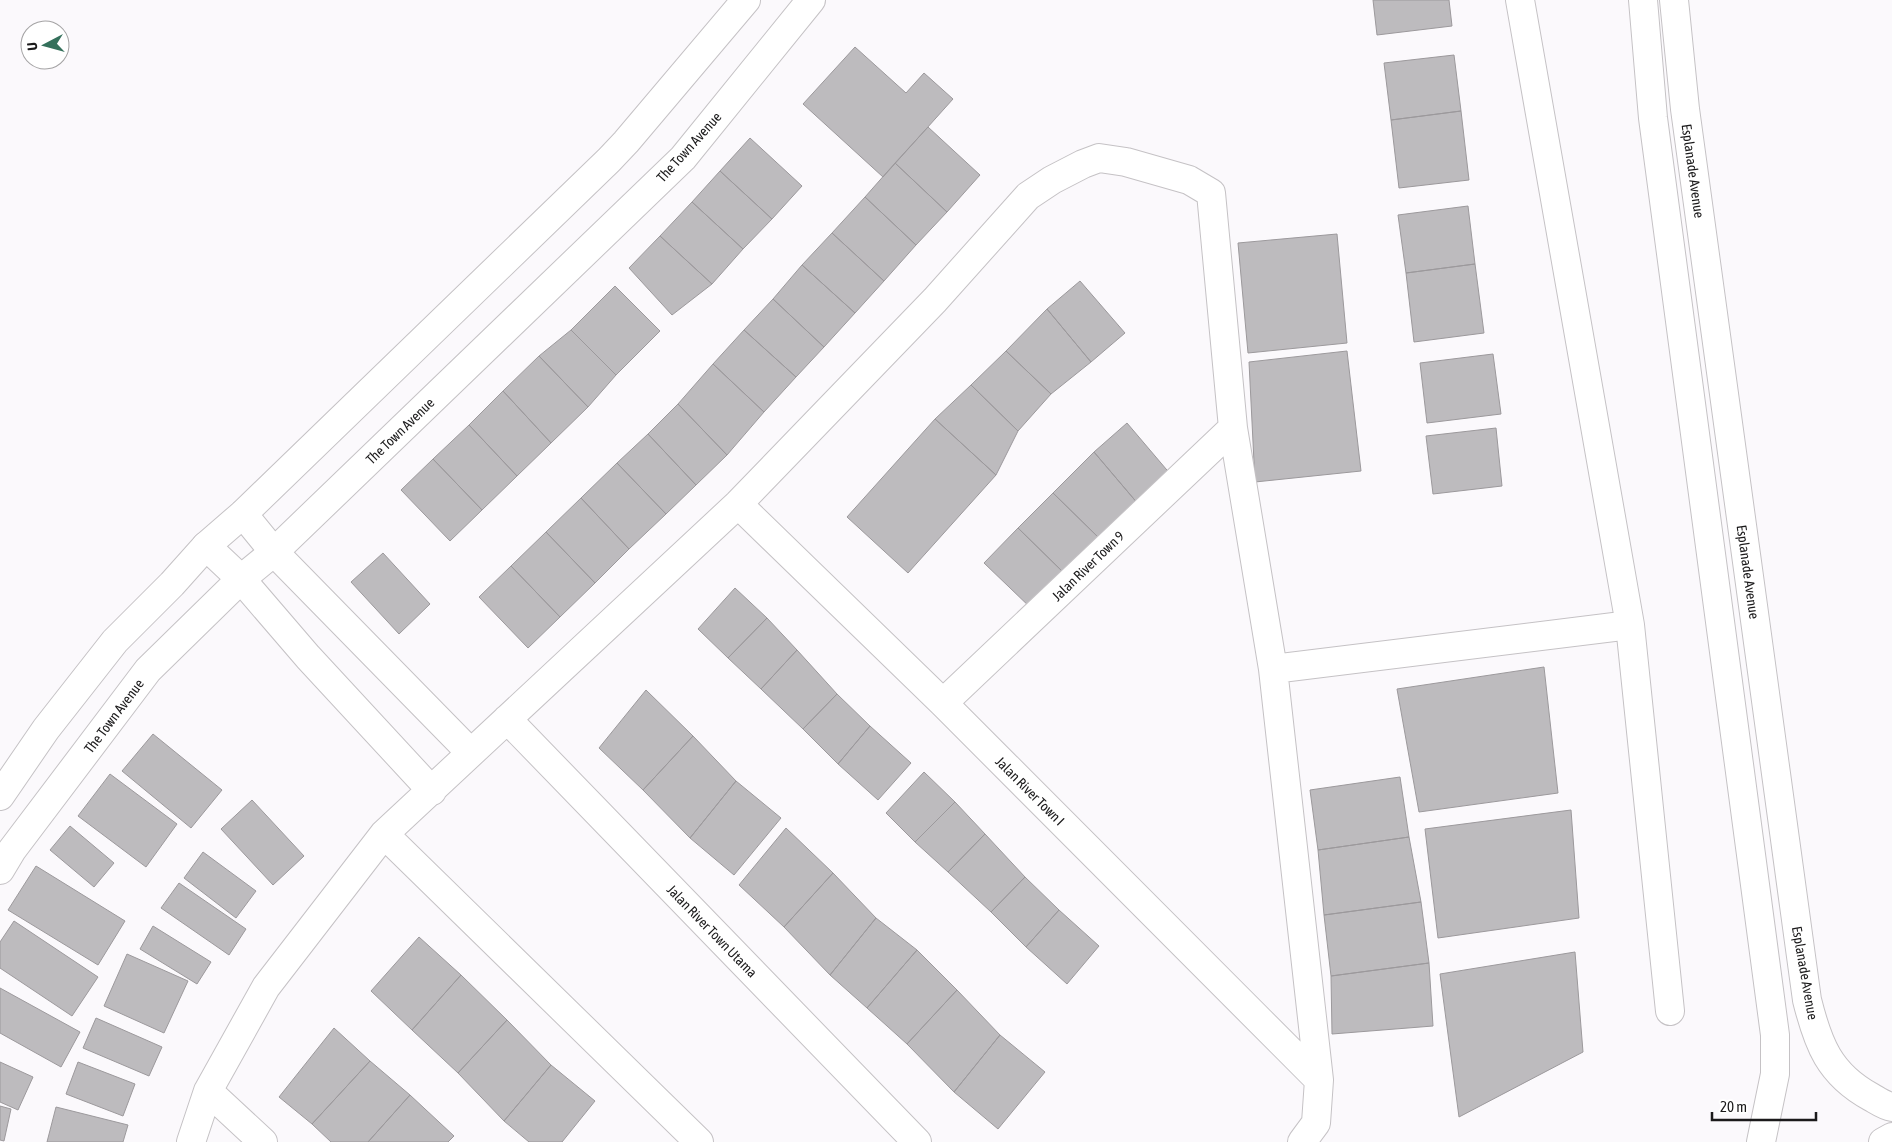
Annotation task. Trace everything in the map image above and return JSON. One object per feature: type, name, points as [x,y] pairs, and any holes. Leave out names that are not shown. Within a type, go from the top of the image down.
[{"type":"street","points":[[0,796],[46,729],[115,641],[172,584],[206,546],[243,514],[614,154],[746,0]]},
{"type":"street","name":"The Town Avenue","points":[[0,870],[12,850],[148,670],[241,579],[274,552],[683,158],[811,0]]},
{"type":"street","points":[[1520,0],[1630,625],[1670,1011]]},
{"type":"street","points":[[1643,0],[1653,118],[1775,1035],[1775,1074],[1761,1142]]},
{"type":"street","name":"Esplanade Avenue","points":[[1674,0],[1685,110],[1806,1000],[1816,1036],[1829,1061],[1856,1088],[1892,1107]]},
{"type":"street","points":[[191,1142],[208,1091],[266,988],[384,834],[738,504],[935,300],[1028,196],[1052,180],[1099,158],[1126,162],[1188,180],[1211,193],[1233,428],[1273,669],[1319,1080],[1316,1123],[1302,1142]]},
{"type":"street","name":"Jalan River Town 9","points":[[943,704],[1233,428]]},
{"type":"street","name":"Jalan River Town I","points":[[738,504],[943,704],[1319,1080]]},
{"type":"street","points":[[243,514],[274,552],[470,752]]},
{"type":"street","points":[[206,546],[241,579],[308,657],[432,791]]},
{"type":"street","points":[[1273,669],[1630,625]]},
{"type":"street","name":"Jalan River Town Utama","points":[[507,719],[918,1142]]},
{"type":"street","points":[[384,834],[699,1142]]},
{"type":"street","points":[[208,1091],[263,1142]]},
{"type":"street","points":[[1883,1142],[1892,1137]]},
{"type":"building","points":[[1373,0],[1449,0],[1452,26],[1377,35]]},
{"type":"building","points":[[855,47],[906,93],[924,73],[953,99],[883,177],[803,104]]},
{"type":"building","points":[[1454,55],[1461,111],[1391,120],[1384,63]]},
{"type":"building","points":[[1461,111],[1469,180],[1399,188],[1391,120]]},
{"type":"building","points":[[928,127],[980,175],[947,212],[895,163]]},
{"type":"building","points":[[750,138],[802,186],[772,219],[720,171]]},
{"type":"building","points":[[895,163],[947,212],[916,245],[865,197]]},
{"type":"building","points":[[720,171],[772,219],[743,249],[692,202]]},
{"type":"building","points":[[865,197],[916,245],[884,281],[832,233]]},
{"type":"building","points":[[692,202],[743,249],[712,284],[660,236]]},
{"type":"building","points":[[1468,206],[1475,264],[1406,273],[1398,215]]},
{"type":"building","points":[[832,233],[884,281],[855,313],[802,265]]},
{"type":"building","points":[[1337,234],[1347,343],[1248,353],[1238,243]]},
{"type":"building","points":[[660,236],[712,284],[672,315],[629,268]]},
{"type":"building","points":[[1475,264],[1484,333],[1414,342],[1406,273]]},
{"type":"building","points":[[802,265],[855,313],[824,347],[773,299]]},
{"type":"building","points":[[1080,281],[1125,333],[1091,362],[1047,309]]},
{"type":"building","points":[[615,286],[660,331],[616,375],[571,330]]},
{"type":"building","points":[[773,299],[824,347],[796,377],[744,330]]},
{"type":"building","points":[[1047,309],[1091,362],[1051,394],[1006,351]]},
{"type":"building","points":[[571,330],[616,375],[588,407],[539,356]]},
{"type":"building","points":[[744,330],[796,377],[764,412],[713,364]]},
{"type":"building","points":[[1006,351],[1051,394],[1018,431],[971,385]]},
{"type":"building","points":[[1347,351],[1361,471],[1255,482],[1249,362]]},
{"type":"building","points":[[1493,354],[1501,414],[1427,423],[1420,363]]},
{"type":"building","points":[[539,356],[588,407],[551,443],[503,391]]},
{"type":"building","points":[[713,364],[764,412],[727,455],[678,404]]},
{"type":"building","points":[[971,385],[1018,431],[996,475],[935,419]]},
{"type":"building","points":[[503,391],[551,443],[517,476],[469,425]]},
{"type":"building","points":[[678,404],[727,455],[696,485],[648,434]]},
{"type":"building","points":[[935,419],[996,475],[908,573],[847,517]]},
{"type":"building","points":[[1127,423],[1172,476],[1139,505],[1094,452]]},
{"type":"building","points":[[469,425],[517,476],[482,510],[433,459]]},
{"type":"building","points":[[1496,428],[1502,486],[1433,494],[1426,436]]},
{"type":"building","points":[[648,434],[696,485],[666,514],[617,463]]},
{"type":"building","points":[[1094,452],[1139,505],[1098,537],[1053,493]]},
{"type":"building","points":[[433,459],[482,510],[450,541],[401,490]]},
{"type":"building","points":[[617,463],[666,514],[629,549],[581,498]]},
{"type":"building","points":[[1053,493],[1098,537],[1065,574],[1018,528]]},
{"type":"building","points":[[581,498],[629,549],[595,583],[546,532]]},
{"type":"building","points":[[1018,528],[1065,574],[1034,611],[984,563]]},
{"type":"building","points":[[546,532],[595,583],[560,617],[511,566]]},
{"type":"building","points":[[383,553],[430,604],[399,634],[351,582]]},
{"type":"building","points":[[511,566],[560,617],[528,648],[479,597]]},
{"type":"building","points":[[735,588],[767,618],[728,658],[698,629]]},
{"type":"building","points":[[767,618],[797,650],[761,689],[728,658]]},
{"type":"building","points":[[797,650],[837,694],[803,729],[761,689]]},
{"type":"building","points":[[1544,667],[1558,793],[1419,812],[1397,689]]},
{"type":"building","points":[[646,690],[693,736],[643,790],[599,748]]},
{"type":"building","points":[[837,694],[870,726],[838,764],[803,729]]},
{"type":"building","points":[[870,726],[911,763],[878,800],[838,764]]},
{"type":"building","points":[[153,734],[222,790],[191,828],[122,771]]},
{"type":"building","points":[[693,736],[736,781],[690,838],[643,790]]},
{"type":"building","points":[[924,772],[955,802],[915,842],[886,813]]},
{"type":"building","points":[[110,774],[177,824],[146,867],[78,816]]},
{"type":"building","points":[[1400,777],[1409,837],[1318,850],[1310,790]]},
{"type":"building","points":[[736,781],[781,818],[734,875],[690,838]]},
{"type":"building","points":[[252,800],[304,856],[273,885],[221,829]]},
{"type":"building","points":[[955,802],[985,834],[948,872],[915,842]]},
{"type":"building","points":[[1571,810],[1579,918],[1438,938],[1425,829]]},
{"type":"building","points":[[70,826],[114,863],[94,887],[50,850]]},
{"type":"building","points":[[786,828],[833,873],[784,927],[739,885]]},
{"type":"building","points":[[985,834],[1025,877],[991,912],[948,872]]},
{"type":"building","points":[[1409,837],[1421,902],[1324,915],[1318,850]]},
{"type":"building","points":[[203,852],[256,891],[236,918],[184,878]]},
{"type":"building","points":[[36,866],[125,921],[98,965],[8,910]]},
{"type":"building","points":[[833,873],[876,918],[830,975],[784,927]]},
{"type":"building","points":[[1025,877],[1059,910],[1026,947],[991,912]]},
{"type":"building","points":[[179,883],[246,929],[229,955],[161,908]]},
{"type":"building","points":[[1421,902],[1429,963],[1331,976],[1324,915]]},
{"type":"building","points":[[1059,910],[1099,946],[1067,984],[1026,947]]},
{"type":"building","points":[[876,918],[917,950],[867,1008],[830,975]]},
{"type":"building","points":[[14,921],[98,977],[72,1016],[0,968],[0,942]]},
{"type":"building","points":[[153,926],[211,962],[197,984],[140,949]]},
{"type":"building","points":[[419,937],[461,975],[412,1030],[371,991]]},
{"type":"building","points":[[917,950],[957,990],[907,1044],[867,1008]]},
{"type":"building","points":[[1575,952],[1583,1052],[1459,1117],[1440,974]]},
{"type":"building","points":[[127,954],[188,981],[164,1033],[104,1006]]},
{"type":"building","points":[[1429,963],[1433,1026],[1332,1034],[1331,976]]},
{"type":"building","points":[[461,975],[507,1020],[458,1073],[412,1030]]},
{"type":"building","points":[[0,988],[80,1032],[61,1067],[0,1033]]},
{"type":"building","points":[[957,990],[1000,1035],[954,1092],[907,1044]]},
{"type":"building","points":[[96,1018],[162,1047],[149,1076],[83,1048]]},
{"type":"building","points":[[507,1020],[551,1065],[504,1121],[458,1073]]},
{"type":"building","points":[[334,1028],[370,1061],[312,1124],[279,1097]]},
{"type":"building","points":[[1000,1035],[1045,1072],[998,1129],[954,1092]]},
{"type":"building","points":[[370,1061],[410,1095],[368,1142],[331,1142],[312,1124]]},
{"type":"building","points":[[0,1062],[33,1077],[18,1110],[0,1102]]},
{"type":"building","points":[[78,1062],[135,1084],[123,1116],[66,1094]]},
{"type":"building","points":[[551,1065],[595,1101],[562,1142],[529,1142],[504,1121]]},
{"type":"building","points":[[410,1095],[454,1136],[448,1142],[368,1142]]},
{"type":"building","points":[[0,1106],[11,1109],[4,1141],[0,1140]]},
{"type":"building","points":[[56,1107],[128,1125],[123,1142],[47,1142]]}]
